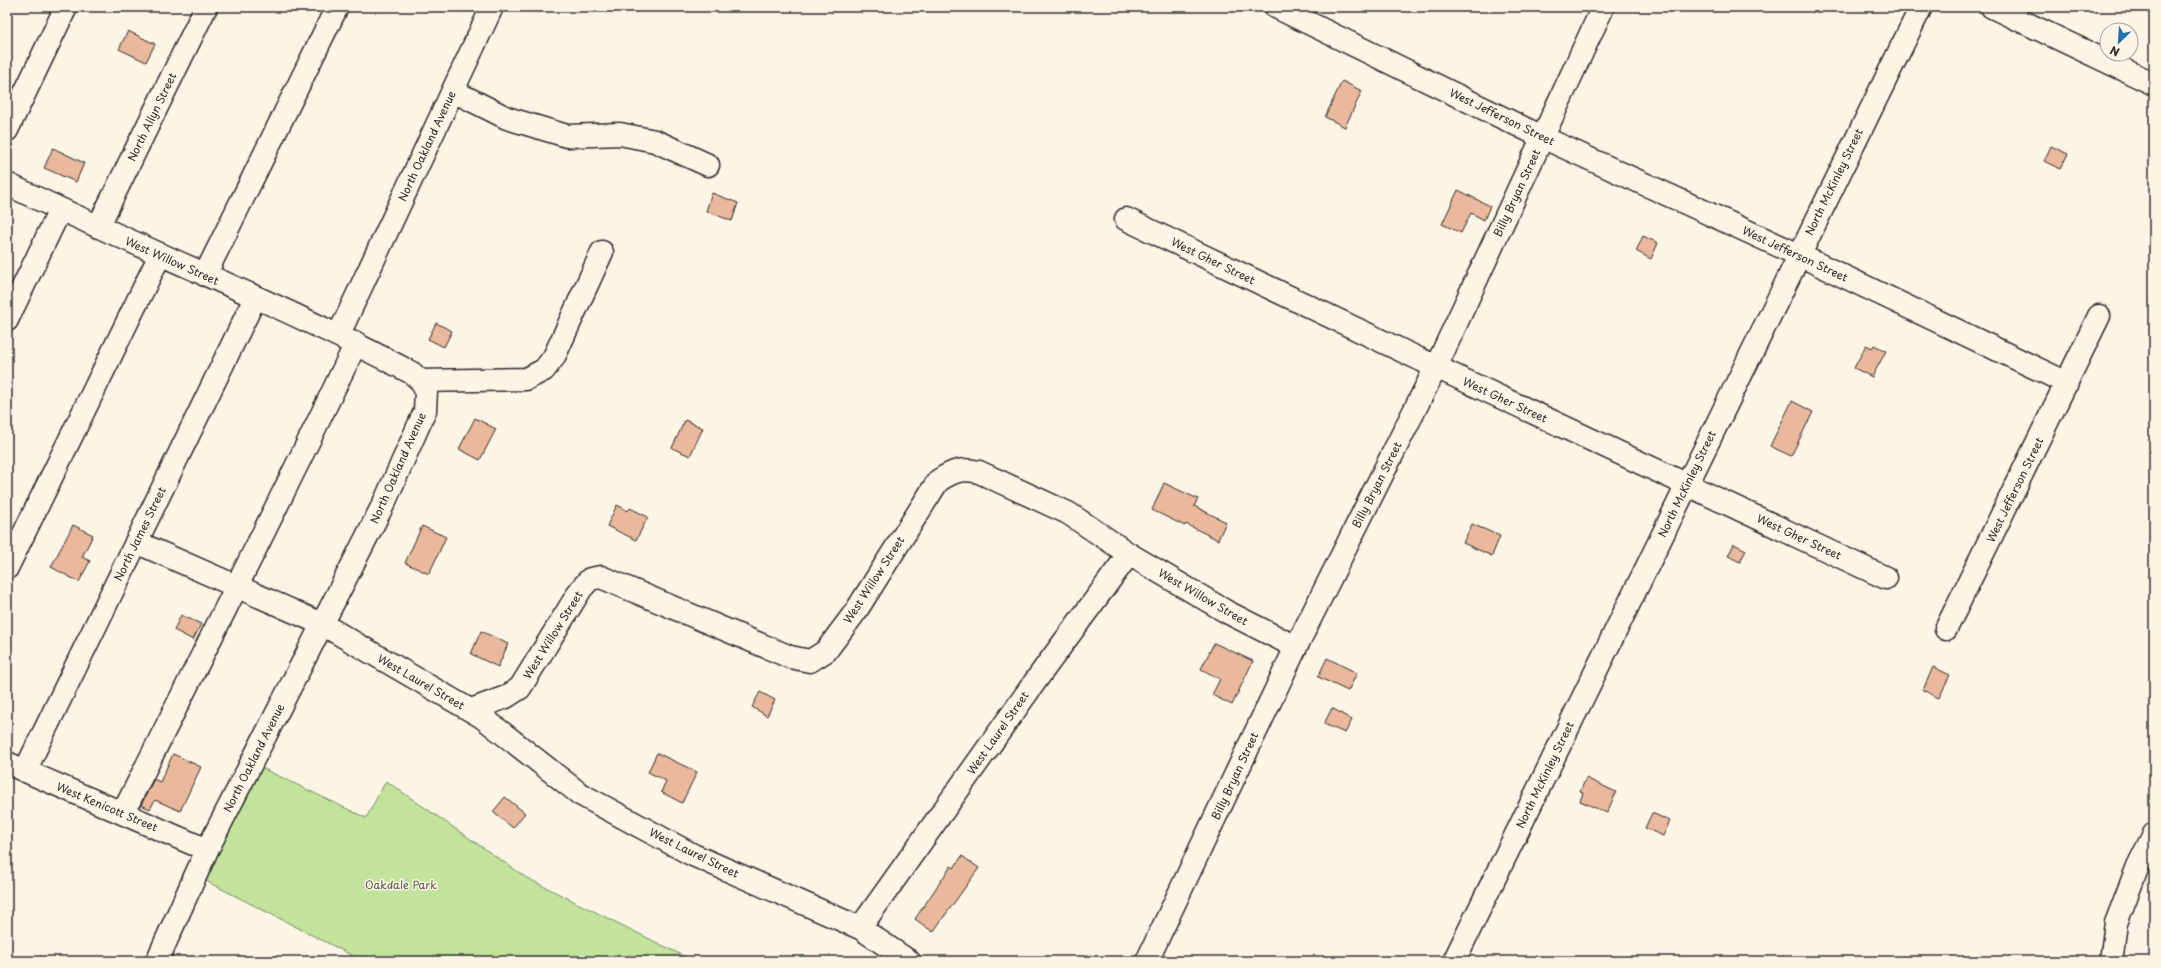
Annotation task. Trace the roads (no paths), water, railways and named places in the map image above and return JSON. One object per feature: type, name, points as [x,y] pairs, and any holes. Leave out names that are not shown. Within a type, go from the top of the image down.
[{"type":"street","points":[[7,130],[66,7]]},
{"type":"street","name":"North Allyn Street","points":[[98,227],[206,7]]},
{"type":"street","points":[[205,275],[337,7]]},
{"type":"street","name":"North Oakland Avenue","points":[[123,813],[207,643],[238,587],[347,339],[453,91],[492,7]]},
{"type":"street","name":"West Jefferson Street","points":[[1276,7],[1542,137],[1799,255],[2067,383],[1946,629]]},
{"type":"street","name":"Billy Bryan Street","points":[[1147,961],[1296,648],[1436,367],[1603,7]]},
{"type":"street","name":"North McKinley Street","points":[[1454,961],[1921,7]]},
{"type":"street","points":[[1992,7],[2154,84]]},
{"type":"street","points":[[453,91],[506,118],[567,136],[620,134],[655,141],[708,165]]},
{"type":"street","name":"West Willow Street","points":[[7,184],[60,210],[347,339]]},
{"type":"street","points":[[7,320],[60,210]]},
{"type":"street","name":"West Gher Street","points":[[1126,219],[1436,367],[1886,578]]},
{"type":"street","points":[[347,339],[412,373],[421,381],[526,379],[544,370],[554,357],[602,252]]},
{"type":"street","points":[[7,568],[160,255]]},
{"type":"street","name":"North James Street","points":[[16,767],[136,542],[256,298]]},
{"type":"street","points":[[2067,383],[2100,316]]},
{"type":"street","name":"North Oakland Avenue","points":[[157,961],[207,850],[384,501],[425,411],[426,391],[421,381]]},
{"type":"street","name":"West Willow Street","points":[[471,710],[506,697],[520,688],[581,589],[590,579],[601,577],[790,657],[810,661],[826,651],[856,611],[938,481],[952,472],[968,470],[979,472],[1068,513],[1129,554],[1232,615],[1296,648]]},
{"type":"street","name":"West Laurel Street","points":[[136,542],[322,624],[482,717],[580,794],[693,855],[860,928],[1044,669],[1129,554]]},
{"type":"street","name":"West Kenicott Street","points":[[16,767],[207,850]]},
{"type":"street","points":[[2111,961],[2116,923],[2138,866],[2154,834]]},
{"type":"street","points":[[860,928],[910,961]]},
{"type":"park label","name":"Oakdale Park","points":[[401,885]]}]
